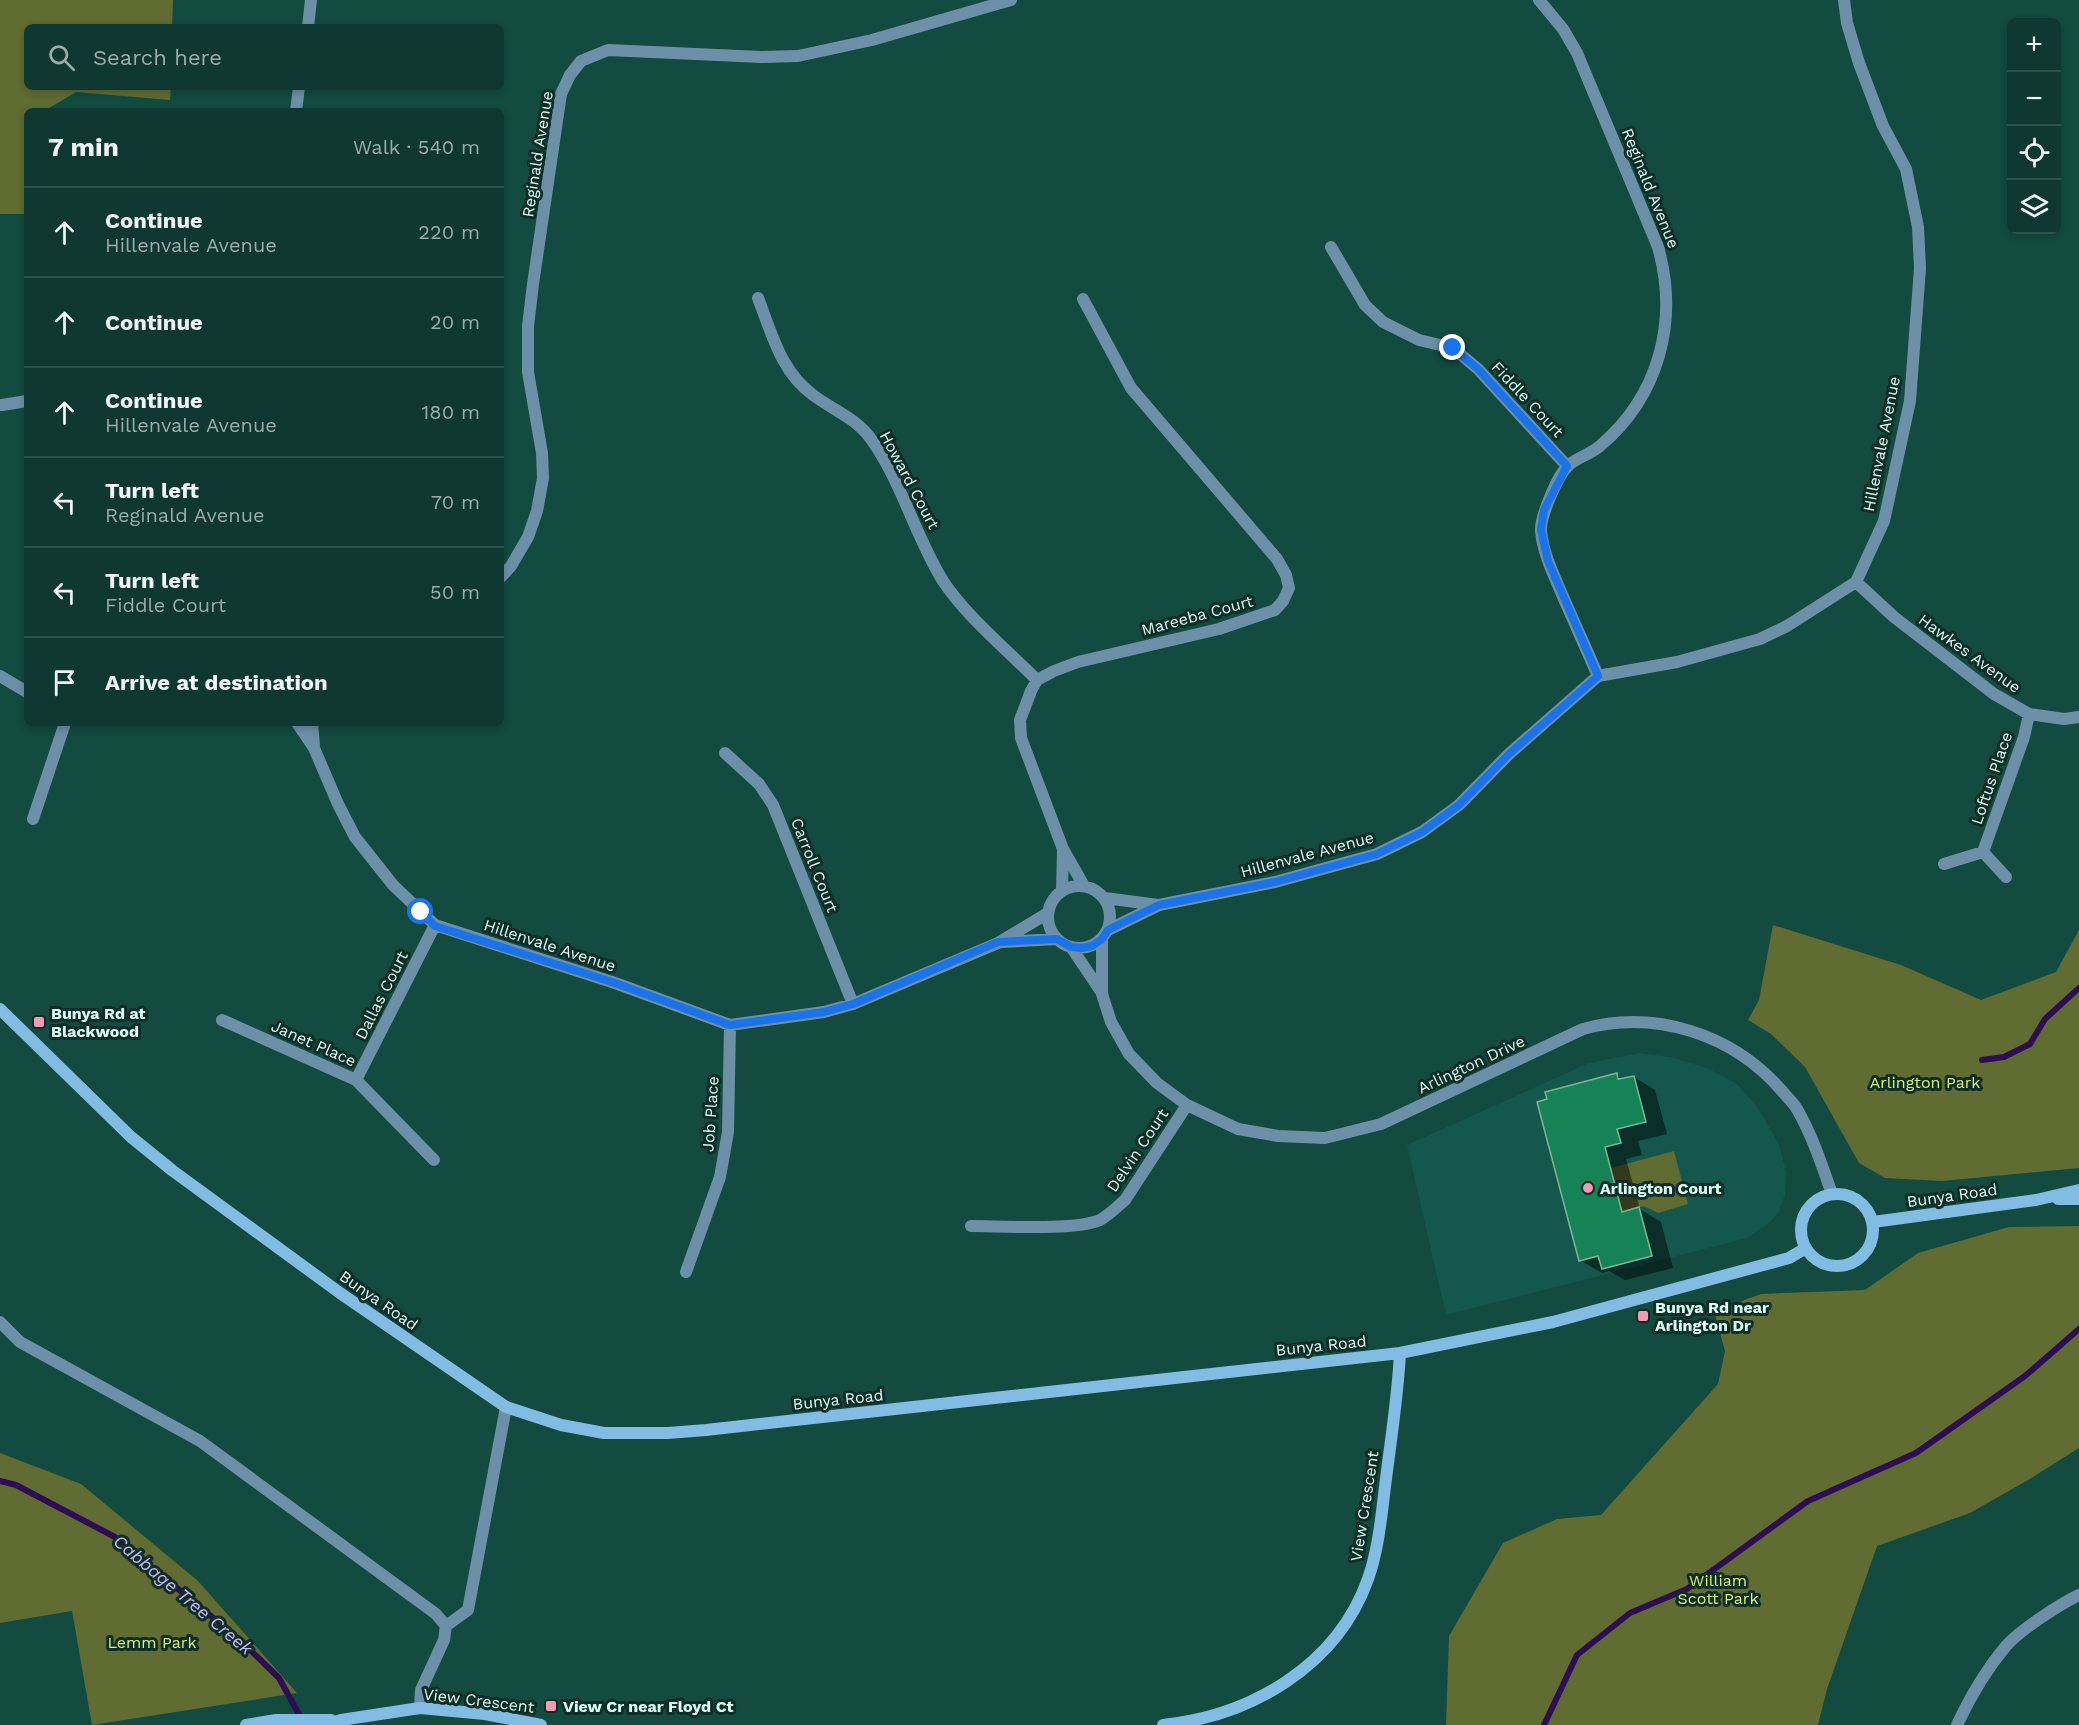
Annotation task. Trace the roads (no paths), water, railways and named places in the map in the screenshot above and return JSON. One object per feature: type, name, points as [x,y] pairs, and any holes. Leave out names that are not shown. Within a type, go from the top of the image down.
[{"type":"street","points":[[308,24],[311,0]]},
{"type":"street","name":"Reginald Avenue","points":[[504,574],[528,537],[541,493],[542,453],[528,372],[528,326],[561,94],[570,75],[581,61],[608,50],[761,57],[798,56],[872,40],[1011,0]]},
{"type":"street","name":"Reginald Avenue","points":[[1539,0],[1563,29],[1577,53],[1658,248],[1665,273],[1666,289],[1664,338],[1644,394],[1621,424],[1599,447],[1567,466]]},
{"type":"street","name":"Hillenvale Avenue","points":[[1844,0],[1847,24],[1859,63],[1883,126],[1906,169],[1918,227],[1920,268],[1910,401],[1884,521],[1857,582]]},
{"type":"street","points":[[296,108],[299,90]]},
{"type":"street","name":"Fiddle Court","points":[[1331,247],[1365,305],[1383,322],[1419,340],[1453,348],[1478,369],[1567,466]]},
{"type":"street","name":"Howard Court","points":[[758,298],[782,362],[798,382],[813,395],[856,422],[867,432],[880,452],[942,579],[962,605],[1037,680]]},
{"type":"street","name":"Mareeba Court","points":[[1037,680],[1053,671],[1078,662],[1219,629],[1265,614],[1275,610],[1283,602],[1289,588],[1286,575],[1277,559],[1131,388],[1083,299]]},
{"type":"street","points":[[2,405],[24,401]]},
{"type":"street","points":[[1567,466],[1544,510],[1541,530],[1548,561],[1598,676],[1677,662],[1760,639],[1787,626],[1857,582]]},
{"type":"street","name":"Hawkes Avenue","points":[[1857,582],[1894,617],[1994,694],[2029,714],[2064,719],[2079,717]]},
{"type":"street","points":[[0,676],[24,690]]},
{"type":"street","name":"Hillenvale Avenue","points":[[1105,935],[1159,905],[1286,879],[1377,854],[1422,832],[1459,805],[1509,754],[1598,676]]},
{"type":"street","points":[[1037,680],[1020,720],[1021,738],[1063,849],[1084,886]]},
{"type":"street","name":"Loftus Place","points":[[1983,852],[2024,737],[2029,714]]},
{"type":"street","points":[[33,819],[64,726]]},
{"type":"street","name":"Hillenvale Avenue","points":[[299,726],[314,748],[355,837],[393,885],[435,926],[615,983],[730,1025],[824,1012],[853,1004],[998,942],[1048,913]]},
{"type":"street","name":"Hillenvale Avenue","points":[[312,726],[314,748]]},
{"type":"street","name":"Carroll Court","points":[[725,753],[759,784],[773,805],[853,1004]]},
{"type":"street","points":[[1062,891],[1063,849]]},
{"type":"street","points":[[1944,864],[1983,852],[2006,877]]},
{"type":"street","points":[[1072,886],[1084,886],[1096,890],[1105,898],[1111,914],[1105,935],[1092,946],[1071,947],[1057,939],[1048,922],[1048,913],[1053,900],[1062,891],[1072,886]]},
{"type":"street","name":"Hillenvale Avenue","points":[[1105,898],[1159,905]]},
{"type":"street","name":"Dallas Court","points":[[356,1080],[435,926]]},
{"type":"street","name":"Arlington Drive","points":[[1102,994],[1105,935]]},
{"type":"street","name":"Hillenvale Avenue","points":[[998,942],[1057,939]]},
{"type":"street","name":"Arlington Drive","points":[[1071,947],[1102,994],[1111,1022],[1129,1054],[1157,1083],[1187,1105],[1238,1129],[1278,1136],[1325,1138],[1381,1124],[1582,1029],[1607,1022],[1665,1024],[1694,1031],[1740,1052],[1771,1078],[1796,1108],[1813,1143],[1832,1194]]},
{"type":"street","name":"Bunya Road","points":[[0,1009],[131,1137],[173,1171],[340,1293],[506,1407],[561,1425],[604,1433],[668,1433],[1400,1353],[1564,1320],[1779,1261],[1806,1248]]},
{"type":"street","name":"Janet Place","points":[[222,1020],[356,1080],[434,1160]]},
{"type":"street","name":"Job Place","points":[[686,1272],[720,1177],[728,1132],[730,1025]]},
{"type":"street","name":"Delvin Court","points":[[971,1226],[1075,1226],[1099,1220],[1125,1200],[1187,1105]]},
{"type":"street","name":"Bunya Road","points":[[1873,1222],[2036,1200],[2079,1190]]},
{"type":"street","points":[[1832,1194],[1853,1197],[1863,1204],[1873,1222],[1874,1234],[1871,1245],[1856,1261],[1845,1265],[1834,1266],[1813,1257],[1802,1238],[1801,1226],[1804,1214],[1821,1197],[1832,1194]]},
{"type":"street","name":"Bunya Road","points":[[2036,1200],[2079,1199]]},
{"type":"street","points":[[0,1322],[20,1342],[200,1441],[436,1614],[446,1626]]},
{"type":"street","name":"View Crescent","points":[[1163,1725],[1211,1716],[1242,1706],[1275,1690],[1300,1673],[1347,1621],[1368,1580],[1376,1553],[1398,1389],[1400,1353]]},
{"type":"street","points":[[420,1708],[421,1690],[444,1640],[446,1626],[468,1610],[506,1407]]},
{"type":"street","points":[[1957,1725],[1970,1697],[2008,1644],[2059,1605],[2079,1595]]},
{"type":"street","name":"View Crescent","points":[[322,1725],[420,1708],[485,1714],[541,1725]]},
{"type":"street","name":"View Crescent","points":[[246,1725],[276,1720],[341,1720]]},
{"type":"waterway","points":[[1982,1060],[2004,1057],[2030,1044],[2045,1019],[2079,988]]},
{"type":"waterway","name":"Cabbage Tree Creek","points":[[1544,1725],[1577,1655],[1630,1613],[1687,1589],[1808,1501],[1916,1453],[2025,1376],[2079,1329]]},
{"type":"waterway","name":"Cabbage Tree Creek","points":[[0,1481],[16,1485],[115,1537],[240,1640],[279,1678],[302,1720]]},
{"type":"place","name":"Bunya Rd at Blackwood","points":[[39,1022]]},
{"type":"place","name":"Arlington Court","points":[[1588,1188]]},
{"type":"place","name":"Bunya Rd near Arlington Dr","points":[[1643,1316]]},
{"type":"place","name":"View Cr near Floyd Ct","points":[[551,1706]]},
{"type":"park label","name":"Arlington Park","points":[[1925,1082]]},
{"type":"park label","name":"William Scott Park","points":[[1718,1589]]},
{"type":"park label","name":"Lemm Park","points":[[152,1642]]}]
